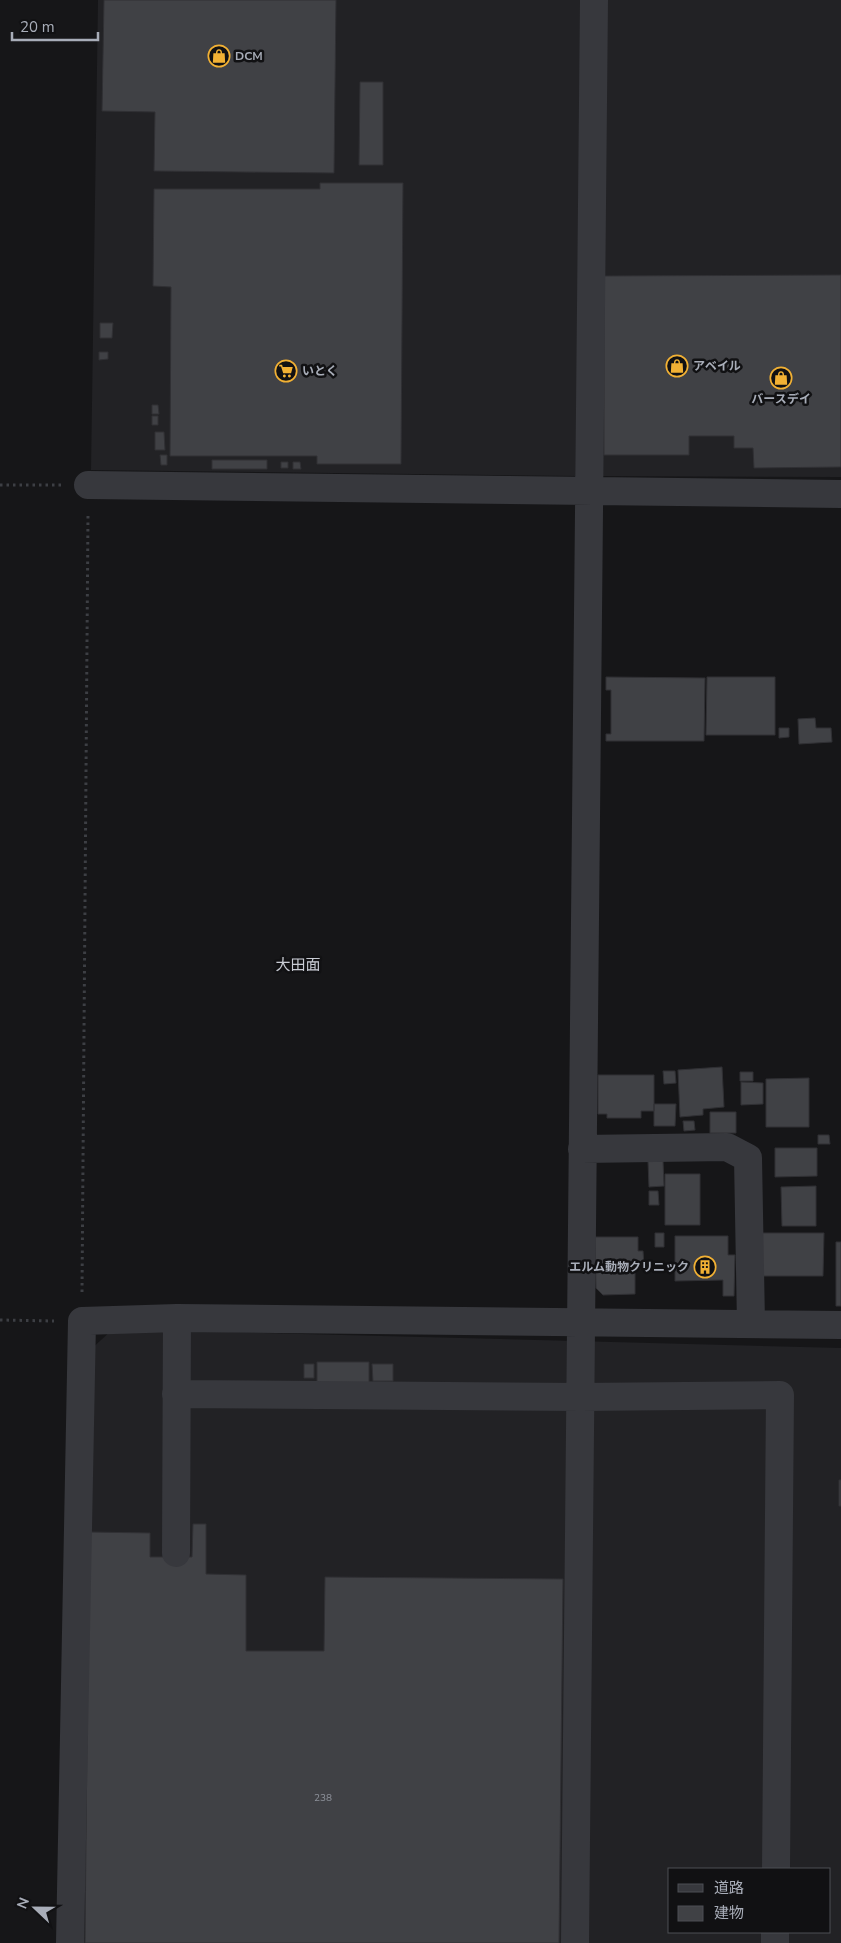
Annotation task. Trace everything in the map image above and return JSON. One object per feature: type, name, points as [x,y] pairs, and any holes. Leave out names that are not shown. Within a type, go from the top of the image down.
[{"type":"street","points":[[576,1943],[594,0]]},
{"type":"street","points":[[88,485],[841,494]]},
{"type":"street","points":[[582,1149],[726,1147],[748,1158],[751,1324]]},
{"type":"street","points":[[176,1553],[177,1318]]},
{"type":"street","points":[[70,1943],[82,1321],[177,1318],[841,1325]]},
{"type":"street","points":[[176,1394],[581,1397],[780,1396],[776,1868]]},
{"type":"path","points":[[0,485],[88,485],[82,1321],[0,1320]]},
{"type":"shaded area","points":[[98,0],[582,0],[577,476],[91,470]]},
{"type":"shaded area","points":[[603,0],[841,0],[841,477],[596,476]]},
{"type":"shaded area","points":[[113,1329],[841,1348],[841,1943],[81,1943],[88,1352]]},
{"type":"building","name":"DCM","points":[[104,0],[336,0],[334,173],[154,171],[155,112],[102,111]]},
{"type":"building","points":[[360,82],[383,82],[383,165],[359,165]]},
{"type":"building","name":"いとく","points":[[320,183],[403,183],[401,464],[317,464],[317,456],[170,456],[171,287],[153,286],[154,189],[320,189]]},
{"type":"building","points":[[841,275],[841,467],[754,468],[753,448],[734,448],[734,436],[689,436],[689,455],[604,455],[604,276]]},
{"type":"building","points":[[100,323],[113,323],[112,338],[100,338]]},
{"type":"building","points":[[99,352],[108,352],[108,359],[99,360]]},
{"type":"building","points":[[152,405],[158,405],[159,414],[152,414]]},
{"type":"building","points":[[152,416],[158,416],[158,425],[152,425]]},
{"type":"building","points":[[155,432],[164,432],[165,450],[155,450]]},
{"type":"building","points":[[160,455],[167,455],[167,465],[161,465]]},
{"type":"building","points":[[212,460],[267,460],[267,469],[212,469]]},
{"type":"building","points":[[281,462],[288,462],[288,468],[281,468]]},
{"type":"building","points":[[293,462],[300,462],[301,469],[293,469]]},
{"type":"building","points":[[606,677],[705,678],[704,741],[606,741],[606,734],[611,734],[611,690],[606,690]]},
{"type":"building","points":[[707,677],[775,677],[775,735],[706,735]]},
{"type":"building","points":[[815,718],[816,728],[831,728],[832,742],[799,744],[798,719]]},
{"type":"building","points":[[779,728],[789,728],[789,737],[779,738]]},
{"type":"building","points":[[722,1067],[724,1107],[703,1109],[703,1115],[680,1117],[678,1070]]},
{"type":"building","points":[[663,1071],[675,1071],[676,1083],[664,1084]]},
{"type":"building","points":[[740,1072],[753,1072],[753,1081],[740,1081]]},
{"type":"building","points":[[598,1075],[654,1075],[654,1111],[641,1111],[641,1118],[607,1118],[607,1114],[598,1114]]},
{"type":"building","points":[[809,1078],[809,1127],[766,1127],[766,1079]]},
{"type":"building","points":[[741,1082],[763,1083],[763,1104],[741,1105]]},
{"type":"building","points":[[654,1104],[676,1104],[675,1126],[654,1126]]},
{"type":"building","points":[[710,1112],[736,1112],[736,1133],[710,1133]]},
{"type":"building","points":[[683,1121],[694,1121],[695,1130],[684,1131]]},
{"type":"building","points":[[818,1135],[829,1135],[830,1144],[818,1144]]},
{"type":"building","points":[[775,1148],[817,1148],[817,1176],[775,1177]]},
{"type":"building","points":[[648,1161],[663,1161],[664,1186],[649,1187]]},
{"type":"building","points":[[665,1174],[700,1174],[700,1225],[665,1225]]},
{"type":"building","points":[[816,1186],[816,1226],[782,1226],[781,1187]]},
{"type":"building","points":[[649,1191],[658,1191],[659,1205],[649,1205]]},
{"type":"building","points":[[655,1233],[664,1233],[664,1247],[655,1247]]},
{"type":"building","points":[[761,1233],[824,1233],[823,1276],[761,1276]]},
{"type":"building","name":"エルム動物クリニック","points":[[675,1236],[728,1236],[728,1255],[735,1255],[734,1296],[723,1296],[723,1280],[675,1281]]},
{"type":"building","points":[[595,1237],[638,1237],[638,1251],[643,1251],[644,1265],[635,1265],[635,1294],[603,1295],[596,1288]]},
{"type":"building","points":[[836,1242],[841,1242],[841,1306],[836,1306]]},
{"type":"building","points":[[317,1362],[369,1362],[369,1385],[317,1384]]},
{"type":"building","points":[[304,1364],[314,1364],[314,1378],[304,1378]]},
{"type":"building","points":[[372,1364],[393,1364],[393,1381],[373,1381]]},
{"type":"building","points":[[839,1480],[841,1480],[841,1506],[839,1506]]},
{"type":"building","points":[[193,1524],[206,1524],[206,1574],[246,1575],[246,1651],[324,1651],[325,1577],[563,1579],[559,1943],[85,1943],[89,1532],[150,1533],[150,1557],[192,1557]]},
{"type":"place","name":"DCM","points":[[219,56]]},
{"type":"place","name":"アベイル","points":[[677,366]]},
{"type":"place","name":"いとく","points":[[286,371]]},
{"type":"place","name":"バースデイ","points":[[781,378]]},
{"type":"place","name":"エルム動物クリニック","points":[[705,1267]]},
{"type":"district","name":"大田面","points":[[298,965]]}]
